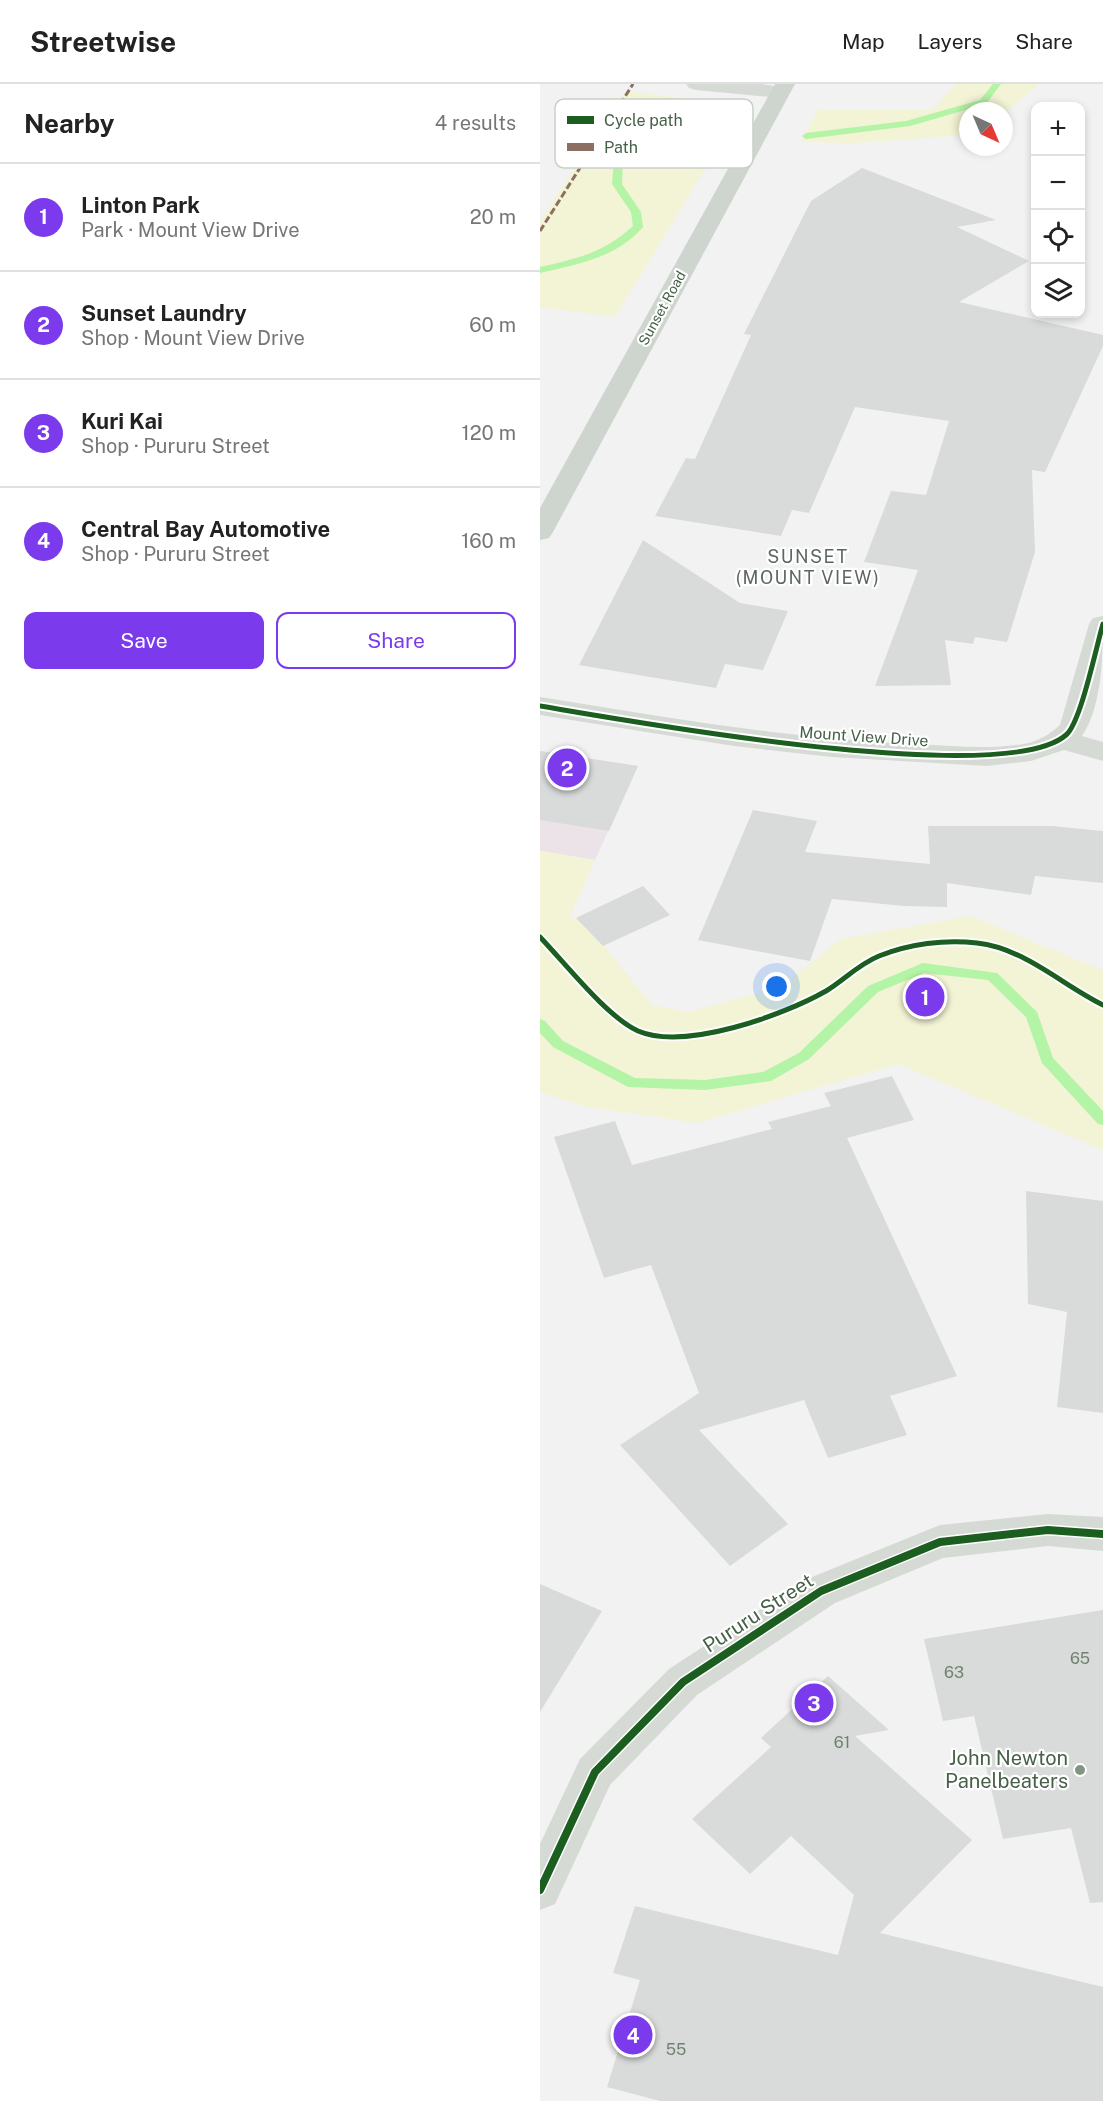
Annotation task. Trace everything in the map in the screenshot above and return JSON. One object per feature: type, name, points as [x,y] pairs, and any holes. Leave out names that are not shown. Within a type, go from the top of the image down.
[{"type":"main road","name":"Sunset Road","points":[[753,143],[783,88]]},
{"type":"main road","name":"Sunset Road","points":[[540,532],[739,168]]},
{"type":"street","points":[[696,84],[783,88]]},
{"type":"street","points":[[1103,624],[1076,721],[1062,740],[1103,752]]},
{"type":"street","name":"Mount View Drive","points":[[540,706],[771,743],[871,753],[994,755],[1043,748],[1062,740]]},
{"type":"street","name":"Pururu Street","points":[[540,1890],[595,1772],[683,1682],[821,1591],[940,1542],[1048,1530],[1103,1534]]},
{"type":"shaded area","points":[[540,751],[638,766],[595,860],[540,851]]},
{"type":"green space","points":[[956,84],[1039,84],[1013,106],[1013,102],[959,102],[959,136],[854,143],[801,142],[818,110],[932,110]]},
{"type":"green space","points":[[625,91],[690,99],[620,99]]},
{"type":"green space","points":[[575,168],[706,168],[615,317],[540,307],[540,221]]},
{"type":"green space","points":[[540,851],[595,860],[570,917],[583,920],[652,1005],[687,1012],[779,988],[841,939],[970,916],[1100,969],[1103,971],[1103,1150],[898,1064],[698,1123],[587,1107],[540,1092]]},
{"type":"building","points":[[862,168],[996,220],[957,227],[1029,261],[959,302],[1103,335],[1103,346],[1045,472],[1032,470],[1035,552],[1007,642],[975,637],[973,644],[945,640],[951,685],[875,686],[918,570],[864,562],[891,491],[926,495],[949,421],[855,407],[809,513],[792,510],[781,536],[655,516],[686,458],[695,459],[751,335],[744,334],[811,201]]},
{"type":"building","points":[[643,540],[740,603],[788,611],[763,670],[725,664],[716,688],[579,665]]},
{"type":"building","points":[[540,751],[638,766],[609,831],[540,820]]},
{"type":"building","points":[[753,810],[817,821],[805,852],[930,864],[928,826],[1052,826],[1103,831],[1103,883],[1035,876],[1031,895],[947,883],[947,907],[904,906],[832,899],[810,961],[698,940]]},
{"type":"building","points":[[643,886],[670,915],[603,946],[576,918]]},
{"type":"building","points":[[892,1076],[914,1120],[847,1138],[957,1376],[890,1396],[907,1435],[828,1458],[804,1400],[699,1430],[788,1524],[730,1566],[620,1445],[699,1393],[651,1265],[604,1278],[554,1137],[615,1121],[632,1165],[772,1129],[768,1122],[831,1106],[824,1093]]},
{"type":"building","points":[[1026,1191],[1103,1201],[1103,1413],[1057,1407],[1067,1312],[1028,1304]]},
{"type":"building","points":[[540,1584],[602,1611],[540,1712]]},
{"type":"building","points":[[1103,1610],[1103,1902],[1090,1903],[1071,1828],[1003,1839],[974,1716],[943,1721],[924,1639]]},
{"type":"building","points":[[828,1676],[889,1730],[855,1736],[972,1840],[880,1933],[1103,1987],[1103,2101],[660,2101],[607,2087],[640,1980],[613,1973],[635,1906],[838,1955],[854,1895],[791,1836],[750,1874],[692,1819],[771,1747],[761,1738]]},
{"type":"waterway","points":[[806,136],[907,124],[983,102],[997,84]]},
{"type":"waterway","points":[[540,270],[593,257],[615,246],[638,227],[636,212],[617,184],[618,168]]},
{"type":"waterway","points":[[540,1024],[558,1044],[633,1083],[705,1085],[766,1077],[804,1056],[873,989],[923,968],[992,976],[1032,1015],[1047,1060],[1103,1120]]},
{"type":"marked path","points":[[624,99],[633,84]]},
{"type":"marked path","points":[[540,231],[580,168]]},
{"type":"cycle path","points":[[540,706],[734,736],[832,748],[973,756],[1002,756],[1031,752],[1052,744],[1073,728],[1103,624]]},
{"type":"cycle path","points":[[540,937],[615,1014],[638,1031],[656,1036],[705,1033],[760,1019],[825,991],[864,963],[878,956],[914,946],[952,942],[977,943],[1009,952],[1103,1005]]},
{"type":"cycle path","points":[[540,1890],[595,1772],[683,1682],[821,1591],[940,1542],[1048,1530],[1103,1534]]},
{"type":"place","name":"Sunset Laundry","points":[[567,768]]},
{"type":"place","name":"Linton Park","points":[[925,997]]},
{"type":"place","name":"Kuri Kai","points":[[814,1703]]},
{"type":"place","name":"John Newton Panelbeaters","points":[[1080,1770]]},
{"type":"place","name":"Central Bay Automotive","points":[[633,2035]]},
{"type":"district","name":"SUNSET (MOUNT VIEW)","points":[[808,567]]}]
